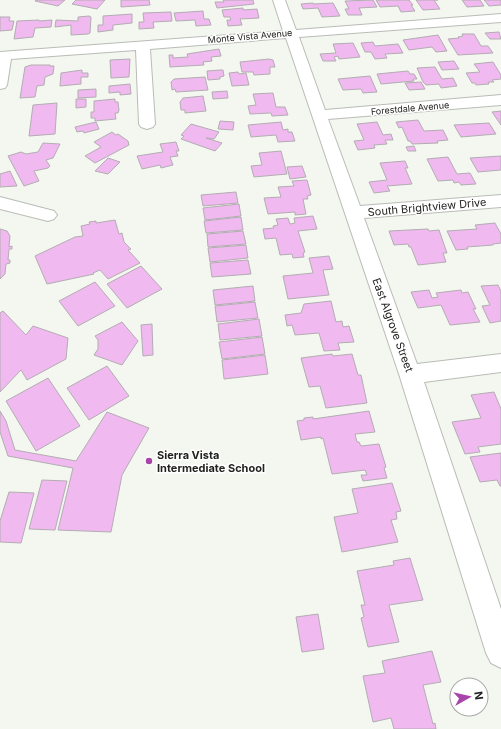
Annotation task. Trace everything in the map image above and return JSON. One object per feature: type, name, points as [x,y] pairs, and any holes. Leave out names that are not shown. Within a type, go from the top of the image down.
[{"type":"street","name":"East Algrove Street","points":[[279,0],[410,374],[501,653]]},
{"type":"street","name":"Monte Vista Avenue","points":[[2,56],[501,18]]},
{"type":"street","points":[[143,46],[147,124]]},
{"type":"street","points":[[0,86],[2,56]]},
{"type":"street","name":"Forestdale Avenue","points":[[320,115],[501,100]]},
{"type":"street","name":"South Brightview Drive","points":[[353,213],[501,201]]},
{"type":"street","points":[[0,202],[48,215]]},
{"type":"street","points":[[410,374],[501,363]]},
{"type":"building","points":[[65,0],[58,6],[35,1]]},
{"type":"building","points":[[76,0],[105,0],[97,9],[72,4]]},
{"type":"building","points":[[121,0],[149,0],[150,5],[121,7]]},
{"type":"building","points":[[223,0],[253,0],[254,4],[217,8],[215,2],[224,2]]},
{"type":"building","points":[[373,0],[377,7],[359,8],[362,15],[348,15],[345,9],[349,9],[345,1]]},
{"type":"building","points":[[376,0],[409,0],[415,11],[401,12],[398,6],[380,7]]},
{"type":"building","points":[[416,0],[434,0],[440,9],[423,10]]},
{"type":"building","points":[[462,0],[480,0],[484,6],[467,7]]},
{"type":"building","points":[[484,0],[501,0],[501,5],[489,6]]},
{"type":"building","points":[[333,3],[340,16],[322,17],[318,8],[303,9],[301,4]]},
{"type":"building","points":[[243,8],[243,10],[257,9],[259,18],[240,19],[242,25],[228,26],[227,20],[231,20],[230,17],[224,17],[222,10]]},
{"type":"building","points":[[203,11],[204,19],[209,19],[211,25],[196,26],[195,20],[176,21],[174,13]]},
{"type":"building","points":[[171,12],[172,21],[153,22],[154,28],[139,29],[139,22],[144,22],[143,13]]},
{"type":"building","points":[[132,14],[132,23],[113,25],[113,30],[98,32],[98,25],[103,25],[103,16]]},
{"type":"building","points":[[0,17],[10,17],[9,21],[14,21],[12,30],[0,31]]},
{"type":"building","points":[[78,17],[91,17],[90,33],[88,34],[71,35],[71,25],[55,27],[56,20],[78,21]]},
{"type":"building","points":[[52,20],[51,27],[35,28],[33,37],[14,39],[17,21]]},
{"type":"building","points":[[499,32],[501,39],[490,39],[485,33]]},
{"type":"building","points":[[462,34],[474,34],[481,46],[488,46],[493,53],[458,55],[448,39],[459,38],[458,37],[463,36]]},
{"type":"building","points":[[438,35],[447,51],[436,52],[432,47],[409,50],[403,40]]},
{"type":"building","points":[[373,42],[375,46],[398,44],[403,53],[385,54],[387,58],[375,59],[371,52],[365,52],[361,43]]},
{"type":"building","points":[[353,43],[360,57],[339,59],[338,56],[334,57],[336,61],[323,61],[320,54],[336,53],[333,44]]},
{"type":"building","points":[[219,49],[221,56],[211,57],[212,61],[203,62],[204,65],[170,67],[169,55],[173,55],[173,58],[188,57],[187,54]]},
{"type":"building","points":[[130,59],[129,77],[111,78],[110,60]]},
{"type":"building","points":[[269,59],[273,60],[275,67],[270,67],[270,74],[254,75],[253,72],[242,72],[240,62]]},
{"type":"building","points":[[454,61],[459,69],[442,70],[438,62]]},
{"type":"building","points":[[493,62],[501,75],[501,79],[492,80],[494,82],[488,82],[489,84],[476,85],[475,83],[472,83],[466,73],[480,72],[474,64]]},
{"type":"building","points":[[31,65],[54,66],[53,74],[45,77],[44,85],[37,86],[35,97],[20,98],[25,67]]},
{"type":"building","points":[[435,67],[442,79],[453,78],[457,86],[441,88],[439,84],[426,85],[423,82],[417,68]]},
{"type":"building","points":[[82,70],[82,73],[88,73],[88,77],[81,77],[81,84],[60,86],[61,73]]},
{"type":"building","points":[[223,70],[224,76],[220,77],[220,79],[208,80],[207,71]]},
{"type":"building","points":[[408,71],[410,74],[414,74],[417,79],[413,79],[414,81],[381,84],[377,74]]},
{"type":"building","points":[[238,72],[239,74],[246,73],[249,85],[232,86],[229,73]]},
{"type":"building","points":[[370,76],[377,92],[363,93],[361,89],[343,90],[338,79]]},
{"type":"building","points":[[205,77],[208,90],[176,92],[175,89],[172,90],[171,82],[174,79]]},
{"type":"building","points":[[421,82],[425,89],[409,90],[405,83]]},
{"type":"building","points":[[130,84],[131,94],[120,95],[120,92],[109,93],[109,86]]},
{"type":"building","points":[[96,89],[96,97],[78,98],[78,90]]},
{"type":"building","points":[[227,91],[228,98],[213,99],[212,92]]},
{"type":"building","points":[[273,93],[276,107],[285,107],[288,115],[272,116],[271,113],[250,114],[248,106],[256,105],[253,94]]},
{"type":"building","points":[[203,96],[206,111],[185,113],[185,110],[181,110],[180,102],[183,98]]},
{"type":"building","points":[[76,99],[86,99],[86,107],[76,108]]},
{"type":"building","points":[[115,99],[115,102],[118,102],[119,110],[118,113],[115,113],[116,119],[95,121],[95,118],[91,118],[91,112],[94,112],[94,101]]},
{"type":"building","points":[[57,103],[55,134],[29,136],[33,105]]},
{"type":"building","points":[[501,111],[501,125],[492,112]]},
{"type":"building","points":[[418,120],[424,131],[443,130],[448,140],[437,141],[438,143],[412,144],[408,141],[402,127],[399,128],[396,122]]},
{"type":"building","points":[[220,121],[234,122],[233,130],[218,129]]},
{"type":"building","points":[[96,122],[99,129],[84,133],[83,131],[77,132],[75,127]]},
{"type":"building","points":[[281,122],[283,130],[288,129],[288,132],[292,132],[295,141],[278,142],[276,135],[251,137],[248,125]]},
{"type":"building","points":[[377,122],[383,135],[391,134],[393,140],[385,140],[387,144],[374,145],[375,148],[358,150],[354,141],[364,140],[357,124]]},
{"type":"building","points":[[489,123],[496,134],[461,137],[454,125]]},
{"type":"building","points":[[191,124],[219,132],[214,139],[206,138],[222,143],[215,151],[181,139],[184,136],[181,135]]},
{"type":"building","points":[[112,132],[128,141],[129,145],[95,163],[85,156],[101,147],[94,142]]},
{"type":"building","points":[[176,142],[179,151],[176,151],[178,156],[170,157],[173,165],[161,168],[160,165],[142,169],[137,156],[163,152],[160,144]]},
{"type":"building","points":[[43,143],[60,144],[53,158],[46,160],[50,166],[48,168],[34,171],[39,181],[24,186],[8,156],[21,152],[26,154],[38,152]]},
{"type":"building","points":[[414,146],[416,151],[408,151],[406,147]]},
{"type":"building","points":[[281,151],[287,174],[254,177],[251,166],[262,165],[259,153]]},
{"type":"building","points":[[501,156],[501,170],[478,172],[470,158]]},
{"type":"building","points":[[448,157],[457,174],[470,173],[476,184],[461,185],[459,182],[454,183],[453,180],[438,181],[427,159]]},
{"type":"building","points":[[108,158],[120,162],[108,174],[95,171]]},
{"type":"building","points":[[405,161],[408,168],[405,168],[412,184],[387,186],[390,191],[374,193],[369,182],[387,180],[380,163]]},
{"type":"building","points":[[302,166],[306,177],[290,179],[287,167]]},
{"type":"building","points":[[10,171],[17,186],[0,187],[0,174]]},
{"type":"building","points":[[307,180],[311,195],[307,196],[308,199],[303,199],[306,214],[295,215],[295,212],[268,214],[264,198],[281,197],[278,187],[294,186],[292,181]]},
{"type":"building","points":[[236,192],[238,203],[203,206],[201,195]]},
{"type":"building","points":[[239,204],[241,216],[205,220],[203,208]]},
{"type":"building","points":[[313,216],[317,229],[298,231],[305,252],[303,253],[304,257],[293,258],[292,254],[280,255],[276,238],[265,239],[263,229],[274,228],[273,226],[278,225],[276,219],[288,218],[290,224],[295,223],[294,218]]},
{"type":"building","points":[[241,217],[243,230],[206,233],[204,221]]},
{"type":"building","points":[[115,220],[119,234],[122,233],[124,242],[131,249],[128,250],[140,263],[108,279],[100,270],[93,273],[94,274],[47,284],[35,256],[75,237],[83,236],[81,226],[90,224],[89,222],[96,221],[96,223]]},
{"type":"building","points":[[495,223],[501,234],[501,243],[493,245],[467,247],[468,249],[456,250],[447,231],[477,229],[475,225]]},
{"type":"building","points":[[0,229],[7,231],[10,236],[9,247],[12,246],[12,249],[9,249],[8,260],[10,260],[10,263],[6,264],[5,274],[0,279]]},
{"type":"building","points":[[428,229],[429,231],[439,230],[447,253],[443,253],[446,262],[418,265],[411,247],[409,247],[408,244],[394,245],[389,231]]},
{"type":"building","points":[[243,231],[246,244],[208,247],[207,234]]},
{"type":"building","points":[[246,245],[248,258],[210,262],[208,248]]},
{"type":"building","points":[[329,256],[333,269],[323,270],[329,295],[288,299],[283,276],[313,273],[309,258]]},
{"type":"building","points":[[248,260],[251,274],[212,277],[210,263]]},
{"type":"building","points":[[141,266],[162,289],[127,308],[107,284]]},
{"type":"building","points":[[95,282],[115,306],[78,326],[59,301]]},
{"type":"building","points":[[498,285],[501,291],[501,321],[490,323],[482,306],[490,305],[481,286]]},
{"type":"building","points":[[253,286],[255,301],[215,305],[213,290]]},
{"type":"building","points":[[429,290],[432,298],[438,297],[436,293],[461,290],[462,293],[468,292],[476,309],[473,309],[480,322],[450,325],[441,305],[418,308],[411,292]]},
{"type":"building","points":[[331,301],[336,322],[342,321],[343,327],[349,326],[354,342],[338,343],[340,350],[324,351],[319,333],[295,335],[292,325],[287,326],[285,315],[301,313],[304,304]]},
{"type":"building","points":[[255,302],[258,318],[217,322],[215,306]]},
{"type":"building","points":[[3,311],[26,335],[33,326],[68,338],[66,359],[27,380],[21,370],[0,392],[0,313]]},
{"type":"building","points":[[259,319],[262,336],[220,340],[218,324]]},
{"type":"building","points":[[122,322],[138,341],[122,365],[94,355],[98,349],[98,340],[95,336]]},
{"type":"building","points":[[152,324],[153,355],[143,356],[141,325]]},
{"type":"building","points":[[262,337],[265,354],[222,359],[219,342]]},
{"type":"building","points":[[332,354],[333,356],[352,354],[358,375],[361,375],[367,403],[326,408],[320,386],[309,387],[301,358]]},
{"type":"building","points":[[265,355],[268,374],[224,379],[222,360]]},
{"type":"building","points":[[107,366],[129,396],[89,420],[67,388]]},
{"type":"building","points":[[48,378],[80,426],[36,451],[6,401]]},
{"type":"building","points":[[494,392],[501,409],[501,444],[478,447],[480,452],[465,454],[452,422],[481,418],[471,395]]},
{"type":"building","points":[[0,411],[6,421],[15,450],[76,461],[107,412],[149,428],[122,475],[111,532],[58,530],[73,468],[8,456],[0,432]]},
{"type":"building","points":[[369,411],[375,432],[355,434],[357,442],[359,442],[361,446],[379,444],[386,467],[384,468],[387,478],[363,481],[361,475],[367,475],[365,470],[332,474],[323,438],[301,440],[297,421],[304,420],[304,418],[313,417],[313,419]]},
{"type":"building","points":[[501,453],[501,486],[497,480],[480,482],[470,457]]},
{"type":"building","points":[[42,480],[67,481],[55,530],[29,529]]},
{"type":"building","points":[[392,483],[401,511],[396,512],[397,519],[391,520],[398,542],[342,552],[334,517],[358,513],[352,489]]},
{"type":"building","points":[[9,492],[34,493],[21,543],[0,542],[0,521]]},
{"type":"building","points":[[410,558],[423,600],[389,605],[399,642],[368,647],[361,618],[364,617],[361,605],[365,605],[357,571],[394,565],[393,561]]},
{"type":"building","points":[[318,614],[324,649],[302,652],[296,617]]},
{"type":"building","points":[[432,651],[441,682],[423,685],[433,724],[435,723],[436,729],[394,729],[391,718],[373,722],[363,676],[385,673],[382,661]]},
{"type":"place","name":"Sierra Vista Intermediate School","points":[[149,461]]}]
